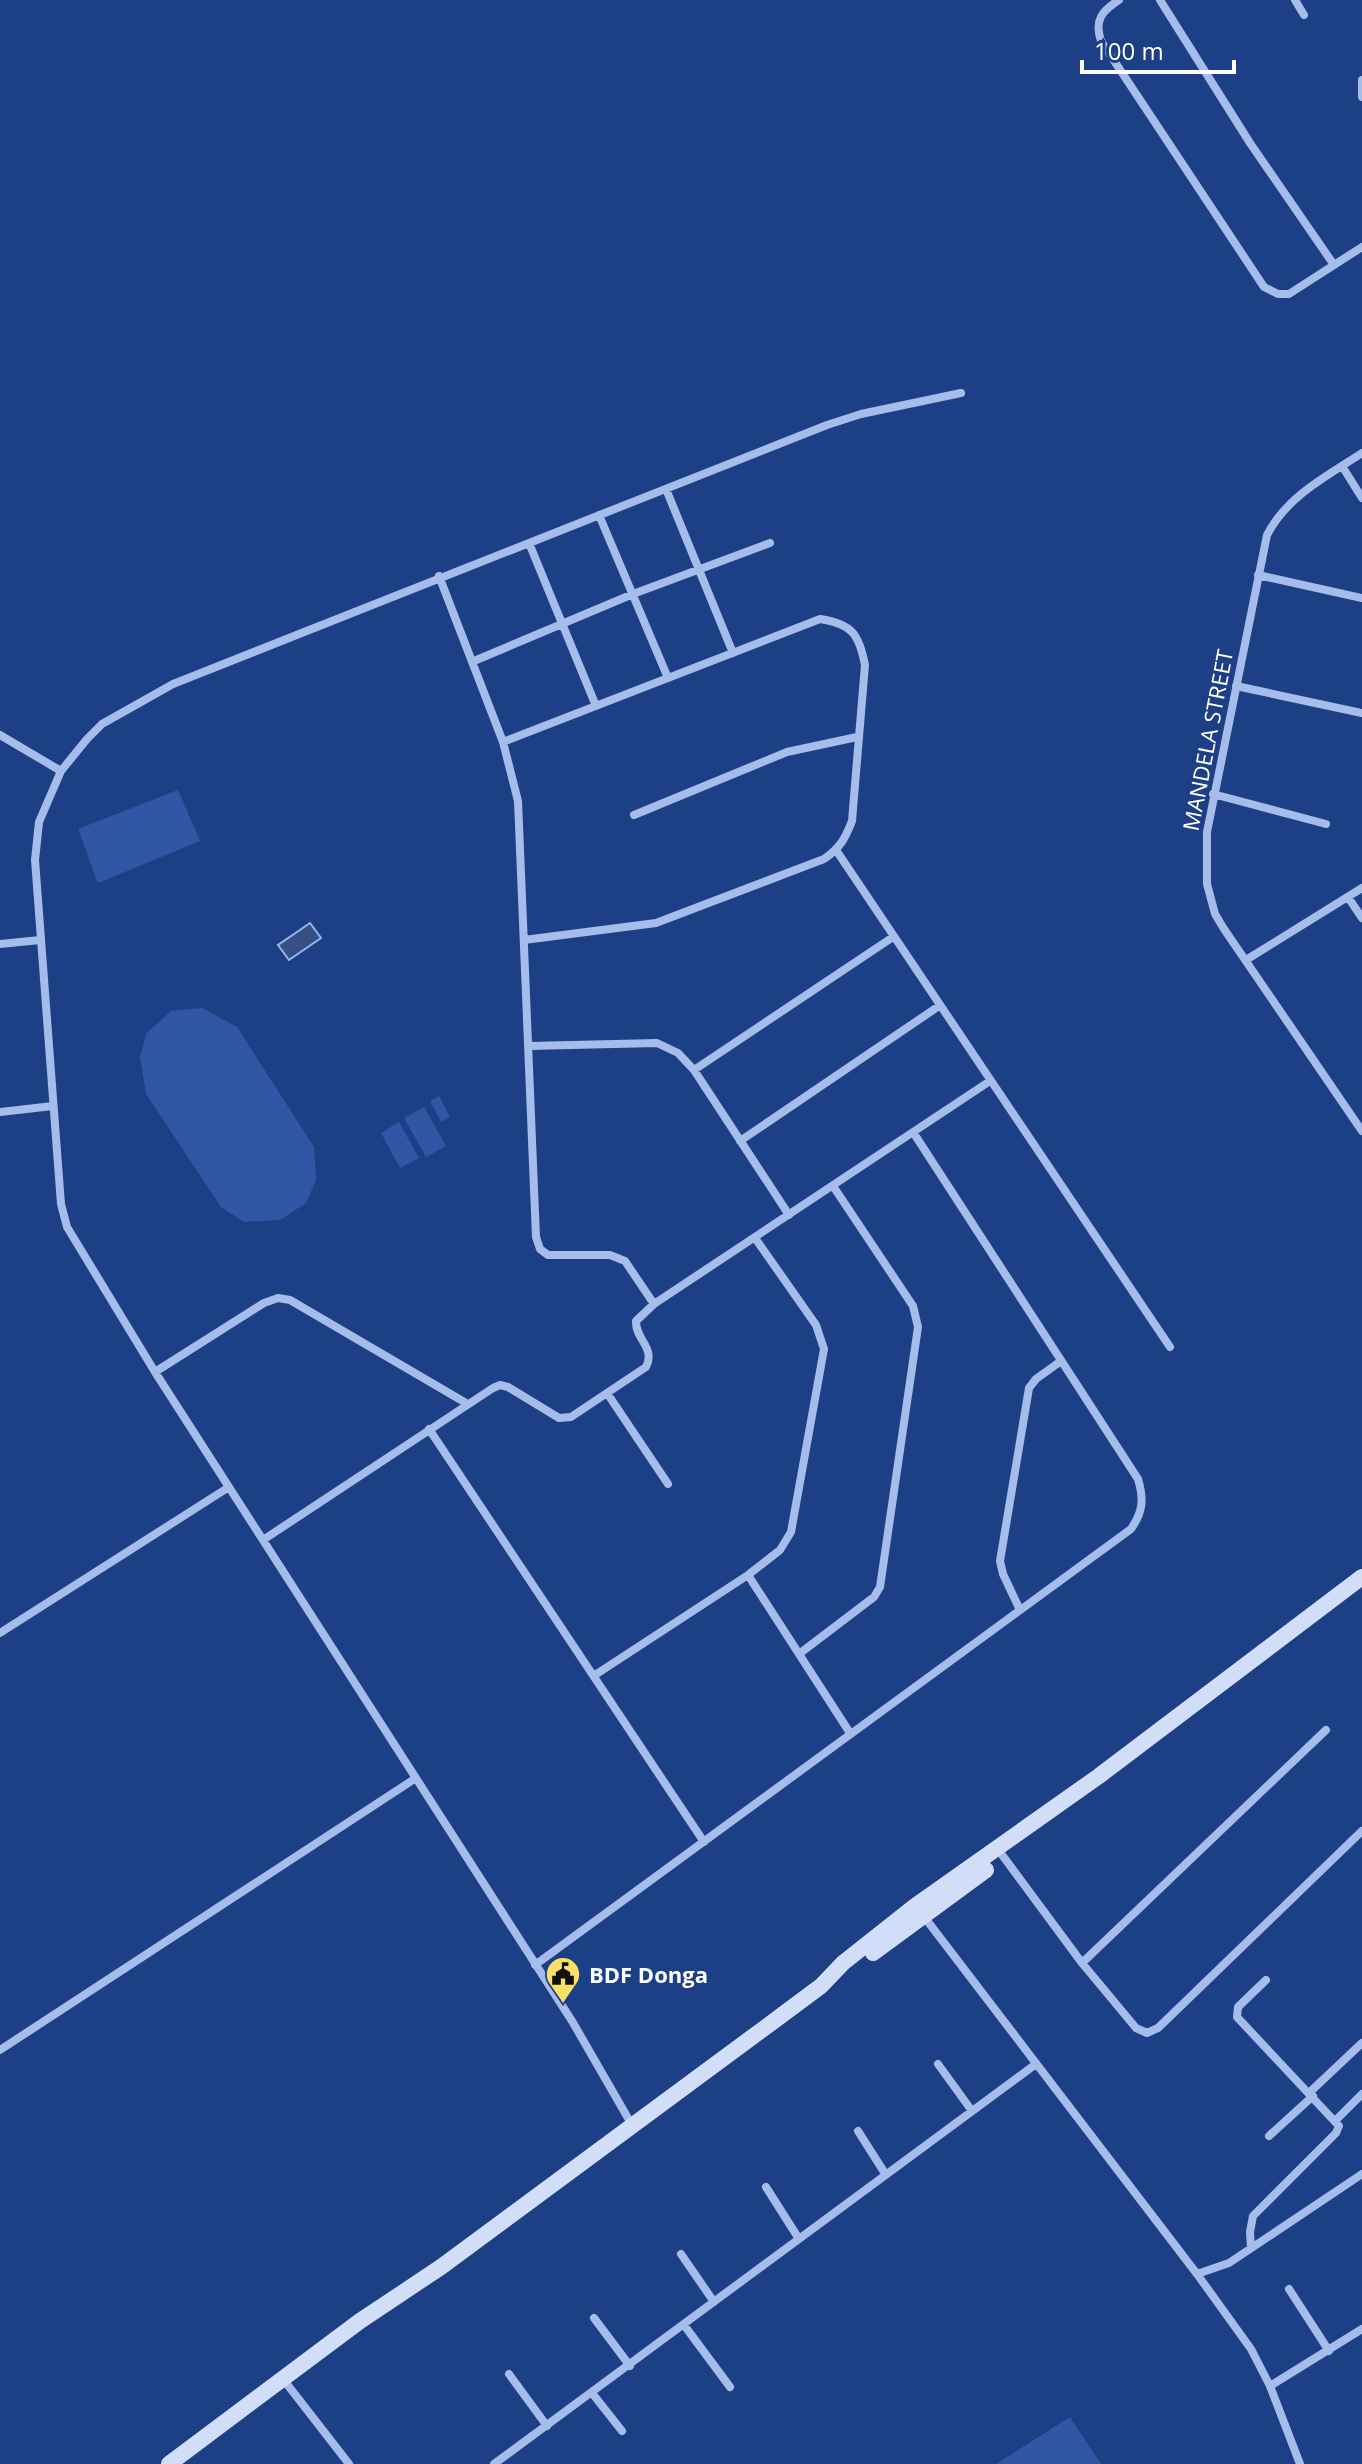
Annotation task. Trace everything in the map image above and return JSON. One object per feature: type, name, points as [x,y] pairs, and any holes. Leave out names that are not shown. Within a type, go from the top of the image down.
[{"type":"main road","points":[[1001,1852],[1362,1577]]},
{"type":"main road","points":[[182,2464],[410,2285],[441,2267],[821,1986],[852,1956],[919,1911],[1362,1590]]},
{"type":"main road","points":[[169,2464],[286,2382]]},
{"type":"street","points":[[1119,0],[1100,17],[1098,31],[1101,41],[1260,283],[1269,291],[1286,295],[1362,247]]},
{"type":"street","points":[[1160,0],[1250,143],[1334,265]]},
{"type":"street","points":[[1295,0],[1304,15]]},
{"type":"street","points":[[1362,80],[1362,97]]},
{"type":"street","points":[[633,2126],[572,2021],[155,1372],[67,1227],[61,1204],[40,940],[35,860],[39,822],[61,771],[87,739],[102,724],[173,684],[439,576],[827,425],[861,414],[961,393]]},
{"type":"street","name":"MANDELA STREET","points":[[1362,453],[1296,498],[1267,535],[1213,794],[1205,855],[1207,884],[1215,914],[1362,1131]]},
{"type":"street","points":[[1342,466],[1362,498]]},
{"type":"street","points":[[666,489],[733,653]]},
{"type":"street","points":[[599,515],[668,678]]},
{"type":"street","points":[[529,543],[596,706]]},
{"type":"street","points":[[474,661],[633,594],[770,543]]},
{"type":"street","points":[[1258,575],[1362,598]]},
{"type":"street","points":[[439,576],[503,742],[518,801],[536,1237],[540,1249],[548,1255],[610,1255],[625,1261],[654,1304]]},
{"type":"street","points":[[503,742],[820,619],[840,622],[854,633],[862,649],[865,665],[852,821],[844,843],[836,850],[824,859],[656,923],[524,940]]},
{"type":"street","points":[[1236,686],[1362,713]]},
{"type":"street","points":[[0,735],[61,771]]},
{"type":"street","points":[[634,815],[787,752],[857,737]]},
{"type":"street","points":[[1213,794],[1326,824]]},
{"type":"street","points":[[836,850],[1170,1347]]},
{"type":"street","points":[[1246,960],[1362,888]]},
{"type":"street","points":[[1348,897],[1362,918]]},
{"type":"street","points":[[694,1070],[893,937]]},
{"type":"street","points":[[0,944],[40,940]]},
{"type":"street","points":[[740,1141],[939,1006]]},
{"type":"street","points":[[529,1046],[657,1043],[678,1053],[694,1070],[789,1215]]},
{"type":"street","points":[[263,1540],[466,1403],[500,1385],[565,1419],[571,1417],[646,1367],[650,1353],[635,1328],[636,1321],[654,1304],[990,1081]]},
{"type":"street","points":[[0,1112],[53,1106]]},
{"type":"street","points":[[535,1965],[1131,1529],[1140,1516],[1142,1504],[1138,1479],[913,1132]]},
{"type":"street","points":[[799,1654],[874,1597],[880,1587],[918,1327],[913,1306],[833,1186]]},
{"type":"street","points":[[595,1675],[748,1575],[780,1550],[791,1532],[824,1349],[816,1325],[755,1238]]},
{"type":"street","points":[[155,1372],[264,1303],[278,1298],[290,1300],[466,1403]]},
{"type":"street","points":[[1020,1610],[1000,1561],[1029,1388],[1061,1361]]},
{"type":"street","points":[[607,1393],[668,1484]]},
{"type":"street","points":[[429,1429],[704,1842]]},
{"type":"street","points":[[0,1633],[229,1487]]},
{"type":"street","points":[[748,1575],[850,1733]]},
{"type":"street","points":[[1082,1963],[1326,1730]]},
{"type":"street","points":[[0,2036],[3,2048],[416,1778]]},
{"type":"street","points":[[1001,1852],[1082,1963],[1140,2032],[1152,2032],[1362,1831]]},
{"type":"street","points":[[919,1911],[1251,2349],[1270,2386],[1300,2464]]},
{"type":"street","points":[[1251,2248],[1253,2216],[1336,2133],[1339,2126],[1237,2017],[1238,2007],[1266,1980]]},
{"type":"street","points":[[1269,2136],[1362,2043]]},
{"type":"street","points":[[938,2064],[972,2111]]},
{"type":"street","points":[[500,2462],[1036,2064]]},
{"type":"street","points":[[1336,2120],[1362,2094]]},
{"type":"street","points":[[858,2131],[886,2175]]},
{"type":"street","points":[[1197,2274],[1223,2266],[1362,2174]]},
{"type":"street","points":[[766,2187],[799,2239]]},
{"type":"street","points":[[681,2254],[714,2302]]},
{"type":"street","points":[[1289,2289],[1329,2351]]},
{"type":"street","points":[[594,2318],[630,2366]]},
{"type":"street","points":[[684,2325],[730,2387]]},
{"type":"street","points":[[1270,2386],[1362,2329]]},
{"type":"street","points":[[509,2374],[547,2426]]},
{"type":"street","points":[[286,2382],[349,2464]]},
{"type":"street","points":[[592,2393],[622,2431]]},
{"type":"shaded area","points":[[178,790],[200,841],[98,883],[78,829]]},
{"type":"shaded area","points":[[310,923],[321,938],[289,960],[278,945]]},
{"type":"shaded area","points":[[202,1008],[237,1027],[314,1147],[316,1180],[306,1203],[280,1220],[244,1222],[221,1207],[146,1094],[140,1057],[146,1034],[171,1011]]},
{"type":"shaded area","points":[[439,1096],[450,1117],[441,1122],[430,1101]]},
{"type":"shaded area","points":[[424,1107],[446,1146],[426,1157],[404,1118]]},
{"type":"shaded area","points":[[399,1122],[419,1158],[400,1168],[381,1133]]},
{"type":"shaded area","points":[[1070,2417],[1101,2464],[996,2464]]},
{"type":"place","name":"BDF Donga","points":[[563,2005]]}]
